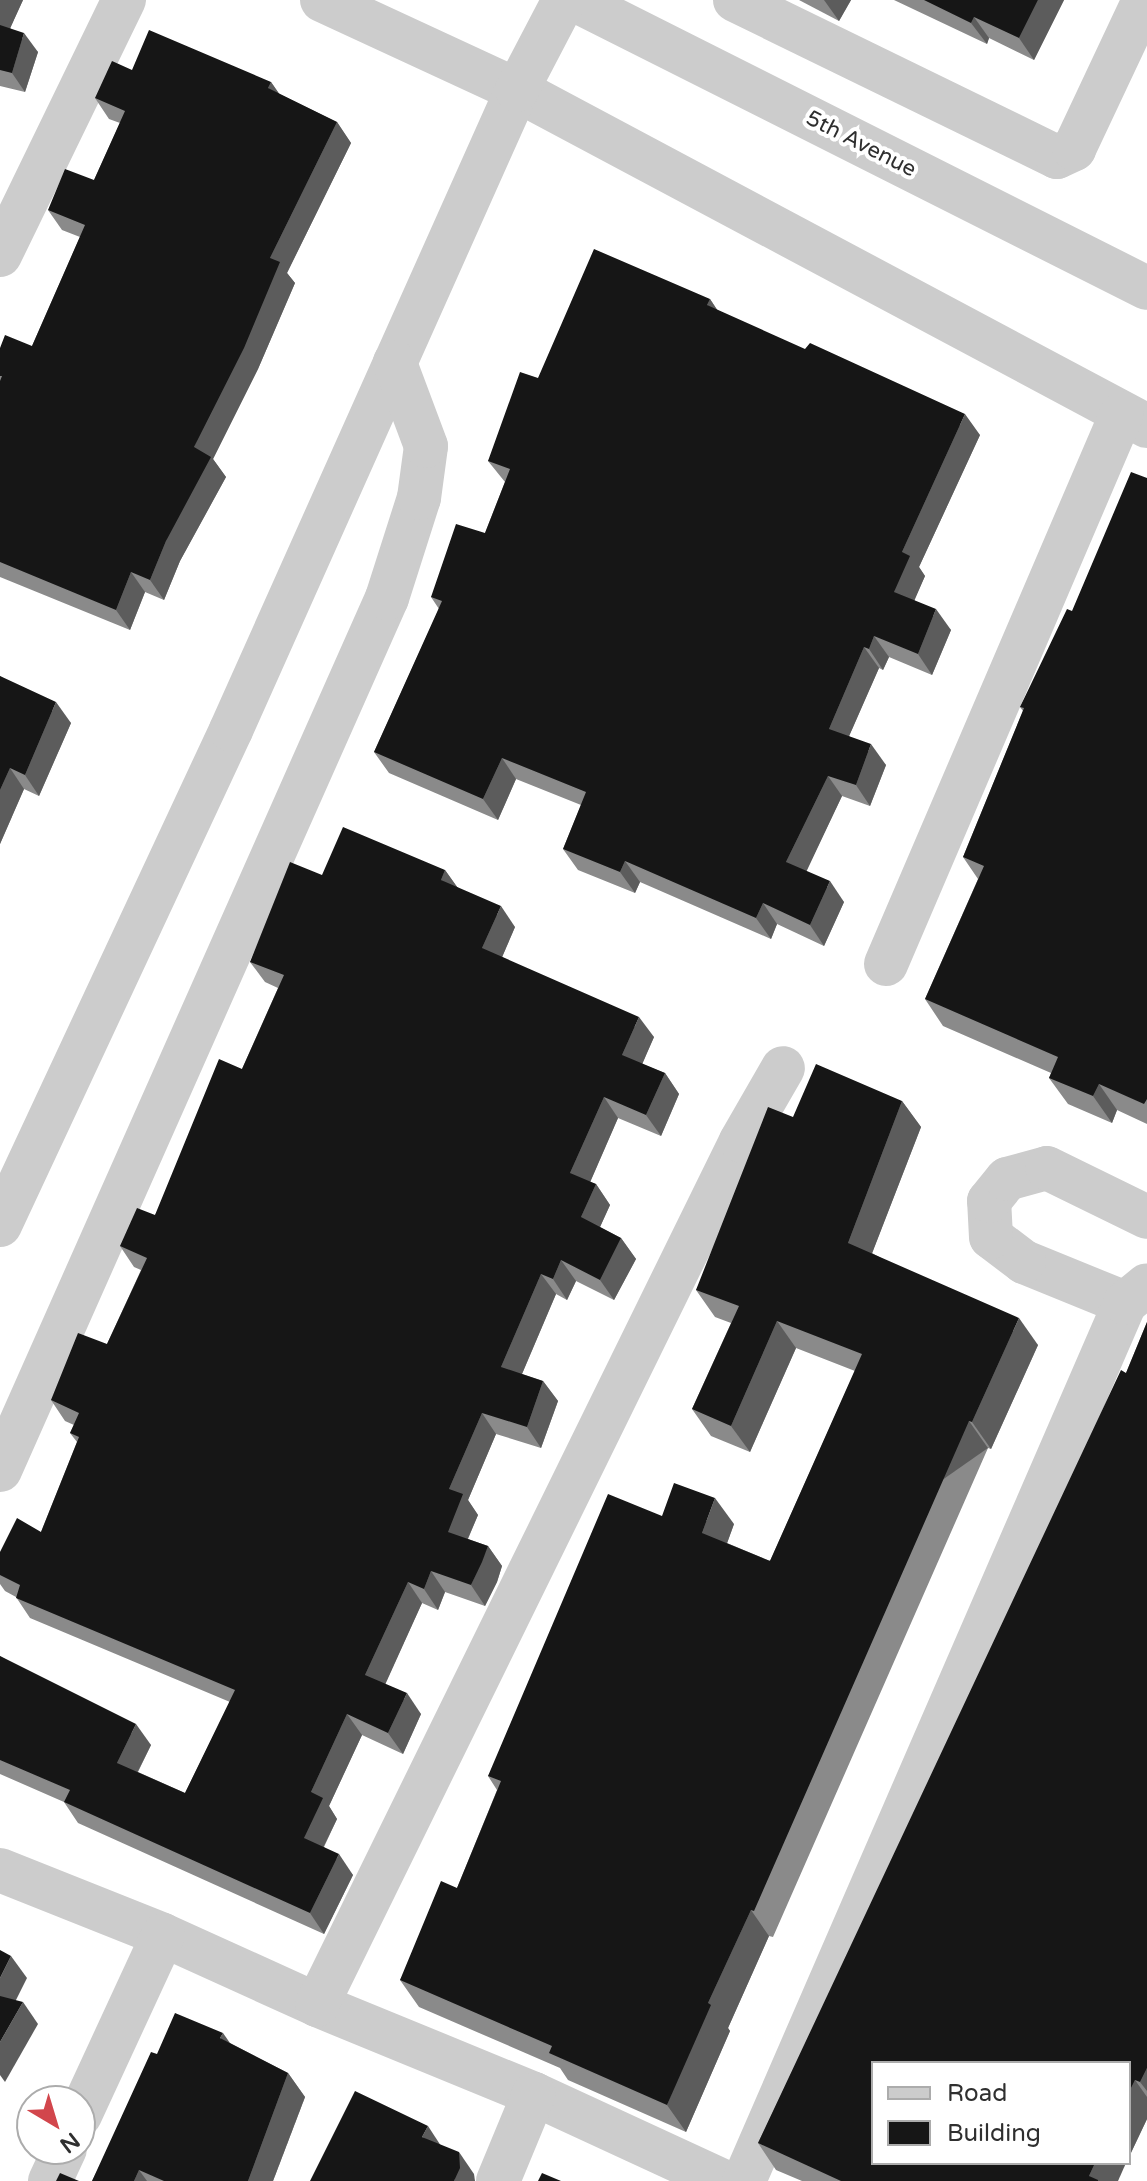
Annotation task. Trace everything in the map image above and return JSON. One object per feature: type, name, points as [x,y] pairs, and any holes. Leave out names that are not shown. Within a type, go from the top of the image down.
[{"type":"street","points":[[0,255],[124,0]]},
{"type":"street","points":[[322,0],[517,90],[1135,420],[886,964]]},
{"type":"street","points":[[0,1225],[231,730],[517,90],[564,0]]},
{"type":"street","name":"5th Avenue","points":[[575,0],[1147,288]]},
{"type":"street","points":[[735,0],[1057,157],[1074,149],[1144,0]]},
{"type":"street","points":[[0,1470],[387,598],[419,498],[426,446],[395,363]]},
{"type":"street","points":[[317,2005],[734,1155],[783,1068]]},
{"type":"street","points":[[744,2181],[1136,1294],[1024,1262],[991,1237],[989,1201],[1007,1179],[1047,1168],[1147,1217]]},
{"type":"street","points":[[0,1870],[163,1935],[317,2005],[534,2094],[722,2181]]},
{"type":"street","points":[[94,2085],[163,1935]]},
{"type":"street","points":[[498,2181],[534,2094]]},
{"type":"building","points":[[924,0],[1038,0],[1019,38],[974,17],[971,23]]},
{"type":"building","points":[[0,25],[24,33],[12,73],[0,70]]},
{"type":"building","points":[[149,30],[271,82],[268,88],[337,122],[270,258],[280,262],[244,348],[194,447],[211,457],[166,541],[150,580],[131,572],[116,610],[0,562],[0,348],[5,335],[32,346],[85,225],[48,210],[65,169],[94,180],[125,111],[95,98],[112,61],[132,70]]},
{"type":"building","points":[[594,249],[710,299],[707,305],[805,349],[810,343],[965,414],[902,552],[910,556],[894,592],[936,609],[918,654],[874,636],[869,649],[864,647],[829,729],[871,744],[856,785],[828,776],[786,862],[830,881],[810,925],[763,903],[756,918],[625,861],[620,872],[563,849],[586,792],[502,758],[483,799],[374,752],[442,601],[431,597],[456,524],[485,533],[510,469],[488,461],[520,372],[538,378]]},
{"type":"building","points":[[1131,472],[1147,478],[1147,1099],[1144,1104],[1099,1084],[1093,1096],[1049,1078],[1058,1057],[925,999],[984,866],[963,857],[1024,708],[1020,707],[1067,609],[1072,611]]},
{"type":"building","points":[[0,676],[56,702],[25,775],[10,768],[0,790]]},
{"type":"building","points":[[343,827],[445,870],[441,880],[501,906],[482,948],[639,1017],[622,1055],[665,1073],[646,1115],[604,1097],[570,1173],[596,1184],[581,1217],[621,1238],[600,1280],[561,1260],[553,1279],[541,1274],[501,1367],[543,1381],[527,1427],[482,1413],[449,1489],[463,1494],[448,1532],[488,1546],[471,1585],[431,1571],[424,1589],[408,1582],[365,1675],[407,1693],[388,1733],[347,1714],[311,1792],[323,1798],[304,1838],[339,1854],[310,1913],[64,1802],[70,1790],[0,1760],[0,1656],[136,1724],[117,1763],[185,1793],[235,1690],[16,1598],[20,1585],[0,1575],[0,1552],[17,1518],[41,1532],[79,1437],[70,1433],[79,1413],[51,1400],[78,1333],[107,1344],[147,1258],[120,1246],[137,1208],[155,1215],[219,1059],[242,1069],[284,975],[250,962],[290,862],[322,875]]},
{"type":"building","points":[[816,1064],[902,1101],[848,1243],[1019,1318],[972,1422],[969,1421],[754,1911],[751,1910],[708,2003],[711,2005],[667,2105],[549,2053],[552,2046],[400,1980],[441,1881],[457,1888],[501,1781],[488,1776],[608,1494],[662,1516],[674,1483],[715,1498],[702,1533],[770,1561],[862,1354],[777,1321],[731,1426],[692,1409],[739,1306],[696,1290],[768,1107],[793,1117]]},
{"type":"building","points":[[1147,1322],[1147,2068],[1140,2082],[1135,2080],[1131,2088],[1131,2061],[871,2061],[871,2165],[1094,2165],[1089,2176],[1098,2181],[841,2181],[758,2143],[1121,1370],[1126,1373]]},
{"type":"building","points":[[0,1950],[11,1956],[0,1978]]},
{"type":"building","points":[[0,1996],[23,2002],[0,2042]]},
{"type":"building","points":[[175,2013],[223,2033],[220,2038],[288,2073],[248,2181],[164,2181],[139,2170],[134,2181],[92,2181],[151,2052],[157,2054]]},
{"type":"building","points":[[355,2091],[428,2126],[422,2137],[459,2152],[460,2168],[454,2181],[310,2181]]},
{"type":"building","points":[[60,2173],[79,2181],[56,2181]]},
{"type":"building","points":[[542,2173],[561,2181],[538,2181]]}]
